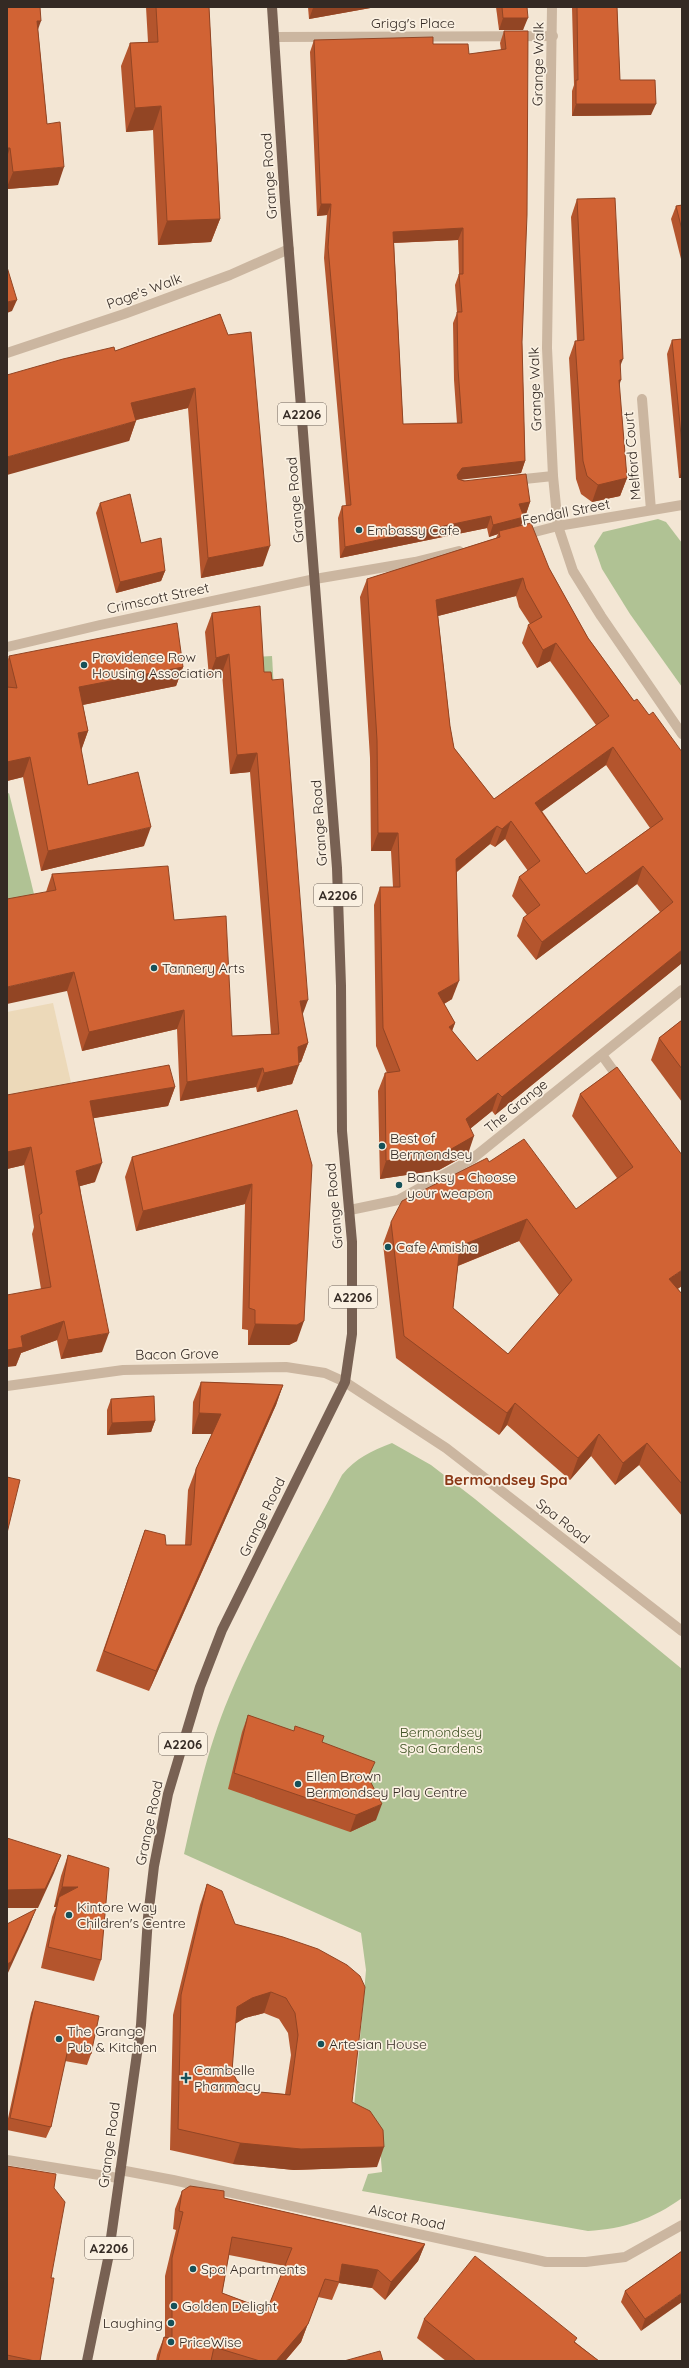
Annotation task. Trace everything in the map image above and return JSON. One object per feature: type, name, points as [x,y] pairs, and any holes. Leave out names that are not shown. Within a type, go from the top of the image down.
[{"type":"main road","name":"Grange Road","points":[[87,2361],[108,2259],[141,2025],[148,1917],[154,1866],[168,1794],[200,1687],[222,1630],[346,1382],[353,1322],[350,1210],[342,1131],[341,986],[337,868],[288,249],[272,7]]},
{"type":"street","name":"Grange Walk","points":[[552,7],[553,36],[547,348],[553,476],[558,526],[573,571],[601,616],[682,734]]},
{"type":"street","name":"Grigg's Place","points":[[274,37],[553,36]]},
{"type":"street","name":"Page's Walk","points":[[7,353],[216,280],[288,249]]},
{"type":"street","name":"Melford Court","points":[[642,399],[651,510]]},
{"type":"street","points":[[506,481],[553,476]]},
{"type":"street","name":"Fendall Street","points":[[513,537],[558,526],[682,505]]},
{"type":"street","points":[[315,579],[416,562],[468,549]]},
{"type":"street","name":"Crimscott Street","points":[[7,647],[100,625],[315,579]]},
{"type":"street","name":"The Grange","points":[[350,1210],[398,1200],[472,1160],[682,990]]},
{"type":"street","points":[[602,1055],[625,1088]]},
{"type":"street","name":"Bacon Grove","points":[[7,1386],[123,1370],[216,1367],[286,1367],[325,1373],[346,1382]]},
{"type":"street","name":"Spa Road","points":[[346,1382],[446,1448],[682,1631]]},
{"type":"street","name":"Alscot Road","points":[[7,2160],[173,2180],[546,2262],[586,2262],[625,2257],[682,2225]]},
{"type":"green space","points":[[658,519],[666,522],[682,543],[682,687],[630,614],[602,569],[594,546],[603,532]]},
{"type":"green space","points":[[272,656],[274,690],[255,657]]},
{"type":"green space","points":[[9,793],[35,898],[7,905],[7,794]]},
{"type":"green space","name":"Bermondsey Spa Gardens","points":[[392,1443],[431,1465],[475,1499],[682,1669],[682,2198],[660,2212],[638,2222],[614,2228],[588,2231],[362,2191],[368,2174],[382,2172],[380,2147],[353,2119],[366,1970],[361,1933],[184,1854],[203,1774],[215,1735],[241,1669],[269,1613],[342,1475],[347,1469],[364,1456]]},
{"type":"shaded area","points":[[53,1003],[72,1087],[7,1101],[7,1012]]},
{"type":"building","points":[[7,7],[40,7],[41,21],[37,21],[47,124],[60,122],[64,167],[13,172],[10,148],[7,148]]},
{"type":"building","points":[[156,7],[209,7],[220,219],[167,221],[161,106],[135,108],[130,43],[158,42]]},
{"type":"building","points":[[502,7],[527,7],[528,18],[503,18]]},
{"type":"building","points":[[577,7],[617,7],[620,80],[655,80],[656,104],[576,104],[576,80],[578,80]]},
{"type":"building","points":[[504,31],[528,31],[527,215],[522,342],[525,461],[462,468],[457,475],[458,479],[464,481],[526,474],[530,502],[519,504],[524,517],[493,525],[491,516],[345,547],[342,506],[351,505],[328,247],[331,204],[321,204],[314,40],[433,37],[433,44],[468,44],[469,54],[506,49]],"holes":[[[463,228],[463,274],[459,274],[462,312],[457,312],[458,369],[462,423],[403,424],[393,232]]]},
{"type":"building","points":[[615,198],[623,359],[620,360],[621,380],[619,380],[627,478],[598,485],[587,476],[583,461],[575,341],[584,340],[577,199]]},
{"type":"building","points":[[682,205],[682,230],[676,206]]},
{"type":"building","points":[[7,267],[17,300],[7,302]]},
{"type":"building","points":[[220,314],[228,335],[251,332],[270,546],[208,558],[195,388],[131,403],[136,421],[7,457],[7,375],[63,359],[114,347],[115,351]]},
{"type":"building","points":[[682,339],[682,446],[672,340]]},
{"type":"building","points":[[130,494],[141,543],[161,538],[165,571],[120,582],[100,503]]},
{"type":"building","points":[[531,523],[549,568],[588,638],[634,701],[637,699],[649,715],[653,712],[682,752],[682,950],[502,1097],[498,1093],[466,1119],[474,1136],[446,1152],[386,1161],[385,1073],[400,1071],[383,1028],[380,887],[400,887],[398,833],[378,833],[377,740],[367,579],[500,537],[499,531]],"holes":[[[523,578],[526,589],[542,617],[528,625],[543,650],[556,643],[609,716],[494,799],[454,748],[450,726],[436,600]],[[613,747],[663,819],[586,874],[535,803]],[[511,821],[540,861],[519,877],[540,905],[523,918],[542,942],[643,866],[673,902],[477,1061],[449,1027],[455,1023],[438,993],[459,981],[456,859],[497,826],[502,829]]]},
{"type":"building","points":[[260,606],[264,672],[271,672],[272,680],[283,679],[308,1000],[300,1001],[308,1043],[298,1047],[299,1065],[264,1073],[263,1068],[187,1082],[184,1010],[89,1032],[74,972],[7,987],[7,899],[56,890],[52,874],[168,866],[174,920],[226,916],[232,1036],[279,1034],[257,753],[237,755],[229,654],[216,658],[212,613]]},
{"type":"building","points":[[177,623],[183,667],[79,687],[88,731],[78,733],[88,785],[138,772],[151,827],[48,851],[30,757],[7,762],[7,687],[17,688],[9,656]]},
{"type":"building","points":[[682,1020],[682,1069],[659,1038]]},
{"type":"building","points":[[169,1065],[175,1087],[90,1101],[102,1163],[76,1171],[109,1333],[68,1340],[64,1321],[21,1336],[23,1347],[7,1350],[7,1295],[51,1287],[39,1215],[42,1213],[31,1147],[7,1152],[7,1095]]},
{"type":"building","points":[[617,1067],[682,1155],[682,1270],[669,1279],[682,1294],[682,1484],[647,1443],[623,1463],[599,1434],[578,1458],[515,1403],[507,1413],[404,1336],[391,1222],[402,1201],[487,1158],[489,1162],[524,1139],[576,1209],[633,1167],[580,1094]],"holes":[[[527,1219],[572,1280],[508,1354],[453,1308],[460,1246]]]},
{"type":"building","points":[[297,1110],[312,1165],[304,1321],[297,1325],[255,1324],[255,1310],[249,1308],[252,1184],[143,1211],[132,1157]]},
{"type":"building","points":[[201,1382],[283,1385],[156,1671],[104,1651],[145,1530],[165,1535],[166,1545],[191,1545],[196,1469],[221,1414],[199,1413]]},
{"type":"building","points":[[154,1396],[155,1421],[112,1423],[111,1399]]},
{"type":"building","points":[[7,1477],[20,1480],[7,1533]]},
{"type":"building","name":"Ellen Brown Bermondsey Play Centre","points":[[248,1715],[294,1731],[295,1726],[324,1736],[322,1742],[375,1762],[368,1777],[382,1804],[356,1815],[234,1773]]},
{"type":"building","points":[[7,1838],[61,1855],[45,1889],[7,1890]]},
{"type":"building","points":[[68,1855],[109,1868],[101,1960],[48,1947],[59,1897],[78,1887],[62,1887]]},
{"type":"building","name":"Artesian House","points":[[207,1884],[222,1891],[235,1924],[283,1937],[318,1949],[347,1965],[360,1976],[365,1987],[352,2102],[370,2111],[383,2130],[384,2147],[301,2149],[240,2143],[178,2129],[181,1995]],"holes":[[[271,1992],[286,1998],[295,2013],[298,2035],[290,2095],[260,2092],[247,2088],[237,2081],[232,2071],[237,2007],[252,1998]]]},
{"type":"building","points":[[36,1909],[11,1962],[7,1964],[7,1924]]},
{"type":"building","points":[[35,2001],[99,2016],[91,2054],[68,2049],[51,2127],[10,2118]]},
{"type":"building","points":[[7,2166],[56,2174],[54,2188],[65,2202],[51,2278],[54,2278],[40,2361],[7,2355]]},
{"type":"building","points":[[190,2186],[224,2191],[224,2198],[425,2244],[391,2282],[378,2270],[342,2264],[339,2282],[325,2279],[308,2324],[276,2361],[260,2361],[214,2347],[211,2361],[158,2361],[164,2337],[172,2339],[172,2258],[183,2212],[179,2211],[182,2191]],"holes":[[[232,2237],[292,2248],[267,2310],[222,2293]]]},
{"type":"building","points":[[682,2251],[682,2293],[645,2319],[625,2291]]},
{"type":"building","points":[[475,2256],[577,2338],[574,2342],[599,2361],[476,2361],[424,2319]]},
{"type":"building","points":[[380,2351],[383,2361],[344,2361]]},
{"type":"place","name":"Embassy Cafe","points":[[359,530]]},
{"type":"place","name":"Providence Row Housing Association","points":[[84,665]]},
{"type":"place","name":"Tannery Arts","points":[[154,968]]},
{"type":"place","name":"Best of Bermondsey","points":[[382,1146]]},
{"type":"place","name":"Banksy - Choose your weapon","points":[[399,1185]]},
{"type":"place","name":"Cafe Amisha","points":[[388,1247]]},
{"type":"place","name":"Ellen Brown Bermondsey Play Centre","points":[[298,1784]]},
{"type":"place","name":"Kintore Way Children's Centre","points":[[69,1915]]},
{"type":"place","name":"The Grange Pub & Kitchen","points":[[59,2039]]},
{"type":"place","name":"Artesian House","points":[[321,2044]]},
{"type":"place","name":"Cambelle Pharmacy","points":[[186,2078]]},
{"type":"place","name":"Spa Apartments","points":[[193,2269]]},
{"type":"place","name":"Golden Delight","points":[[174,2306]]},
{"type":"place","name":"Laughing","points":[[171,2323]]},
{"type":"place","name":"PriceWise","points":[[171,2342]]},
{"type":"district","name":"Bermondsey Spa","points":[[506,1480]]}]
